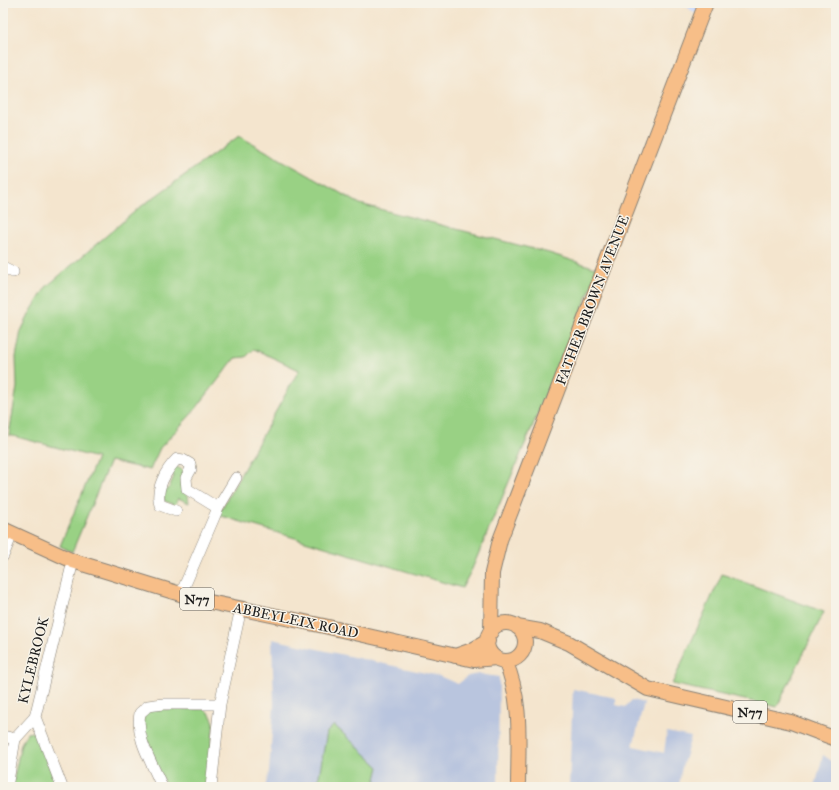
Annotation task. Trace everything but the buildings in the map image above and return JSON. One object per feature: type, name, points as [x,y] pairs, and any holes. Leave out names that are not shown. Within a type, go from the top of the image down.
[{"type":"main road","name":"FATHER BROWN AVENUE","points":[[489,636],[493,601],[492,573],[500,540],[706,3]]},
{"type":"main road","name":"ABBEYLEIX ROAD","points":[[8,531],[73,561],[181,594],[474,660],[500,660]]},
{"type":"main road","points":[[493,601],[513,625],[524,634],[517,696],[518,787]]},
{"type":"main road","points":[[455,656],[472,650],[489,636],[498,625],[513,625]]},
{"type":"main road","name":"N77","points":[[513,625],[540,631],[584,651],[648,689],[791,722],[836,739]]},
{"type":"main road","points":[[489,636],[489,651],[500,660],[512,676],[517,696]]},
{"type":"main road","name":"N77","points":[[500,660],[515,660],[523,651],[539,640],[555,638]]},
{"type":"street","points":[[176,511],[160,505],[158,499],[159,490],[164,478],[171,464],[177,459],[183,460],[190,464],[191,469],[186,478],[187,489],[218,508]]},
{"type":"street","points":[[181,594],[218,508],[236,478]]},
{"type":"street","points":[[3,556],[8,531]]},
{"type":"street","name":"KYLEBROOK","points":[[62,787],[35,717],[73,561]]},
{"type":"street","points":[[211,787],[220,704],[241,608]]},
{"type":"street","points":[[162,787],[141,737],[138,724],[140,713],[148,706],[164,704],[220,704]]},
{"type":"street","points":[[7,787],[15,739],[35,717]]},
{"type":"street","points":[[3,736],[15,739]]},
{"type":"shaded area","points":[[682,3],[701,3],[696,14]]},
{"type":"shaded area","points":[[272,639],[439,676],[458,684],[468,676],[478,674],[499,677],[498,787],[265,787],[269,772],[274,705]]},
{"type":"shaded area","points":[[573,689],[616,698],[616,705],[625,707],[632,700],[644,703],[633,746],[664,753],[667,732],[691,737],[681,771],[679,787],[569,787]]},
{"type":"shaded area","points":[[823,755],[836,764],[836,787],[815,787]]},
{"type":"green space","points":[[239,136],[360,204],[549,253],[599,269],[472,569],[462,588],[218,515],[299,370],[254,349],[246,357],[235,358],[195,410],[160,448],[150,470],[110,461],[72,552],[60,546],[97,458],[9,435],[17,387],[16,357],[21,331],[46,287],[139,208]]},
{"type":"green space","points":[[175,466],[186,472],[181,485],[183,491],[188,495],[189,503],[178,498],[175,505],[164,501],[164,489],[168,490],[174,476],[169,473]]},
{"type":"green space","points":[[722,574],[824,612],[777,707],[672,684]]},
{"type":"green space","points":[[151,709],[204,709],[210,714],[214,722],[207,787],[166,787],[141,726],[145,713]]},
{"type":"green space","points":[[334,725],[379,767],[374,787],[317,787],[327,732]]},
{"type":"green space","points":[[33,732],[37,734],[58,787],[12,787],[21,744],[27,733]]}]
